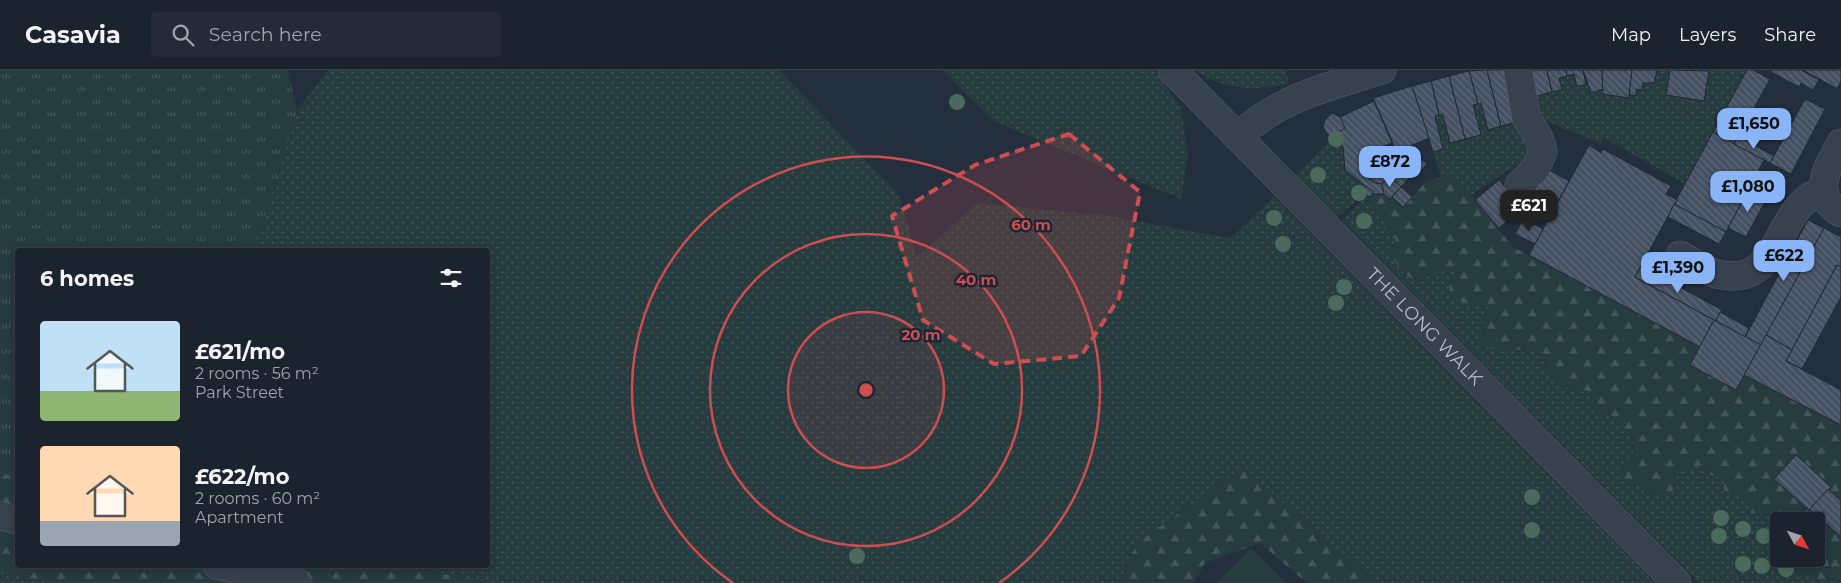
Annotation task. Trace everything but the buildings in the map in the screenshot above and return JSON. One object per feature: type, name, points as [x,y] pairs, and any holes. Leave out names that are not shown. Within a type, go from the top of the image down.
[{"type":"street","name":"THE LONG WALK","points":[[1172,70],[1677,583]]},
{"type":"street","points":[[1237,137],[1268,111],[1320,89],[1382,70]]},
{"type":"street","points":[[1518,70],[1526,117],[1540,140],[1543,151],[1536,168],[1519,185]]},
{"type":"street","points":[[1841,143],[1824,177],[1824,191],[1827,201],[1841,213]]},
{"type":"street","points":[[1680,255],[1710,272],[1722,275],[1746,273],[1765,262],[1772,253],[1797,207],[1813,193],[1824,191]]},
{"type":"street","points":[[0,516],[15,519]]},
{"type":"street","points":[[230,568],[297,583]]},
{"type":"highlighted area","points":[[1069,134],[1140,192],[1119,298],[1081,356],[994,364],[923,320],[892,216],[975,165]]},
{"type":"green space","points":[[0,70],[288,70],[297,111],[256,248],[15,248],[15,477],[0,473]]},
{"type":"green space","points":[[328,70],[779,70],[899,195],[917,257],[976,203],[1110,216],[1228,238],[1235,234],[1274,196],[1655,583],[1377,583],[1242,468],[1137,543],[1120,583],[488,583],[416,568],[490,568],[490,248],[256,248],[297,111]]},
{"type":"green space","points":[[942,70],[1154,70],[1181,108],[1188,154],[1181,199],[993,121]]},
{"type":"green space","points":[[1194,70],[1286,70],[1289,84],[1264,88],[1240,87],[1217,82]]},
{"type":"green space","points":[[1657,70],[1747,70],[1685,184],[1603,137],[1601,144],[1532,115],[1533,97],[1561,90],[1559,78],[1574,74],[1577,87],[1589,84],[1603,89],[1604,94],[1628,98],[1629,95],[1635,96],[1637,89],[1642,90],[1643,83],[1654,83]]},
{"type":"green space","points":[[1515,92],[1530,156],[1471,195],[1454,181],[1441,178],[1433,152],[1442,149],[1435,116],[1443,115],[1450,143],[1480,135],[1473,105],[1481,103],[1488,130],[1515,123]]},
{"type":"green space","points":[[1337,134],[1343,147],[1345,170],[1366,186],[1363,194],[1338,217],[1296,175]]},
{"type":"green space","points":[[1447,177],[1459,183],[1513,247],[1700,347],[1690,365],[1736,390],[1744,375],[1841,425],[1841,501],[1828,489],[1831,486],[1796,455],[1775,479],[1813,512],[1770,512],[1770,517],[1751,513],[1743,495],[1732,499],[1724,490],[1724,476],[1713,476],[1699,465],[1688,474],[1673,468],[1678,481],[1670,494],[1655,495],[1643,485],[1625,485],[1621,471],[1634,458],[1633,434],[1620,430],[1613,416],[1598,416],[1591,406],[1588,391],[1564,385],[1552,377],[1545,363],[1544,354],[1534,346],[1520,350],[1502,351],[1482,345],[1481,326],[1490,307],[1470,305],[1450,297],[1449,285],[1456,272],[1440,270],[1423,278],[1411,278],[1401,269],[1390,254],[1396,239],[1384,233],[1385,216],[1372,211],[1366,197],[1370,197],[1374,192],[1384,194],[1390,199],[1392,197],[1403,206],[1428,180]]},
{"type":"green space","points":[[1366,197],[1372,211],[1385,216],[1396,239],[1440,270],[1457,272],[1470,305],[1491,307],[1481,326],[1514,351],[1534,346],[1544,354],[1545,367],[1567,387],[1589,391],[1591,405],[1613,416],[1633,434],[1634,460],[1640,479],[1644,486],[1655,495],[1673,467],[1699,465],[1713,476],[1724,475],[1767,517],[1770,517],[1770,568],[1796,568],[1804,575],[1818,579],[1841,580],[1841,583],[1699,583],[1342,220]]},
{"type":"green space","points":[[1242,468],[1377,583],[1307,583],[1260,543],[1205,563],[1194,583],[1120,583],[1137,543]]},
{"type":"green space","points":[[0,470],[15,474],[15,568],[416,568],[488,583],[52,583],[0,571]]},
{"type":"green space","points":[[1825,523],[1841,537],[1841,580],[1811,578],[1804,576],[1795,568],[1830,567],[1825,551]]},
{"type":"green space","points":[[1251,548],[1286,583],[1216,583]]},
{"type":"green space","points":[[0,571],[52,583],[0,583]]}]
